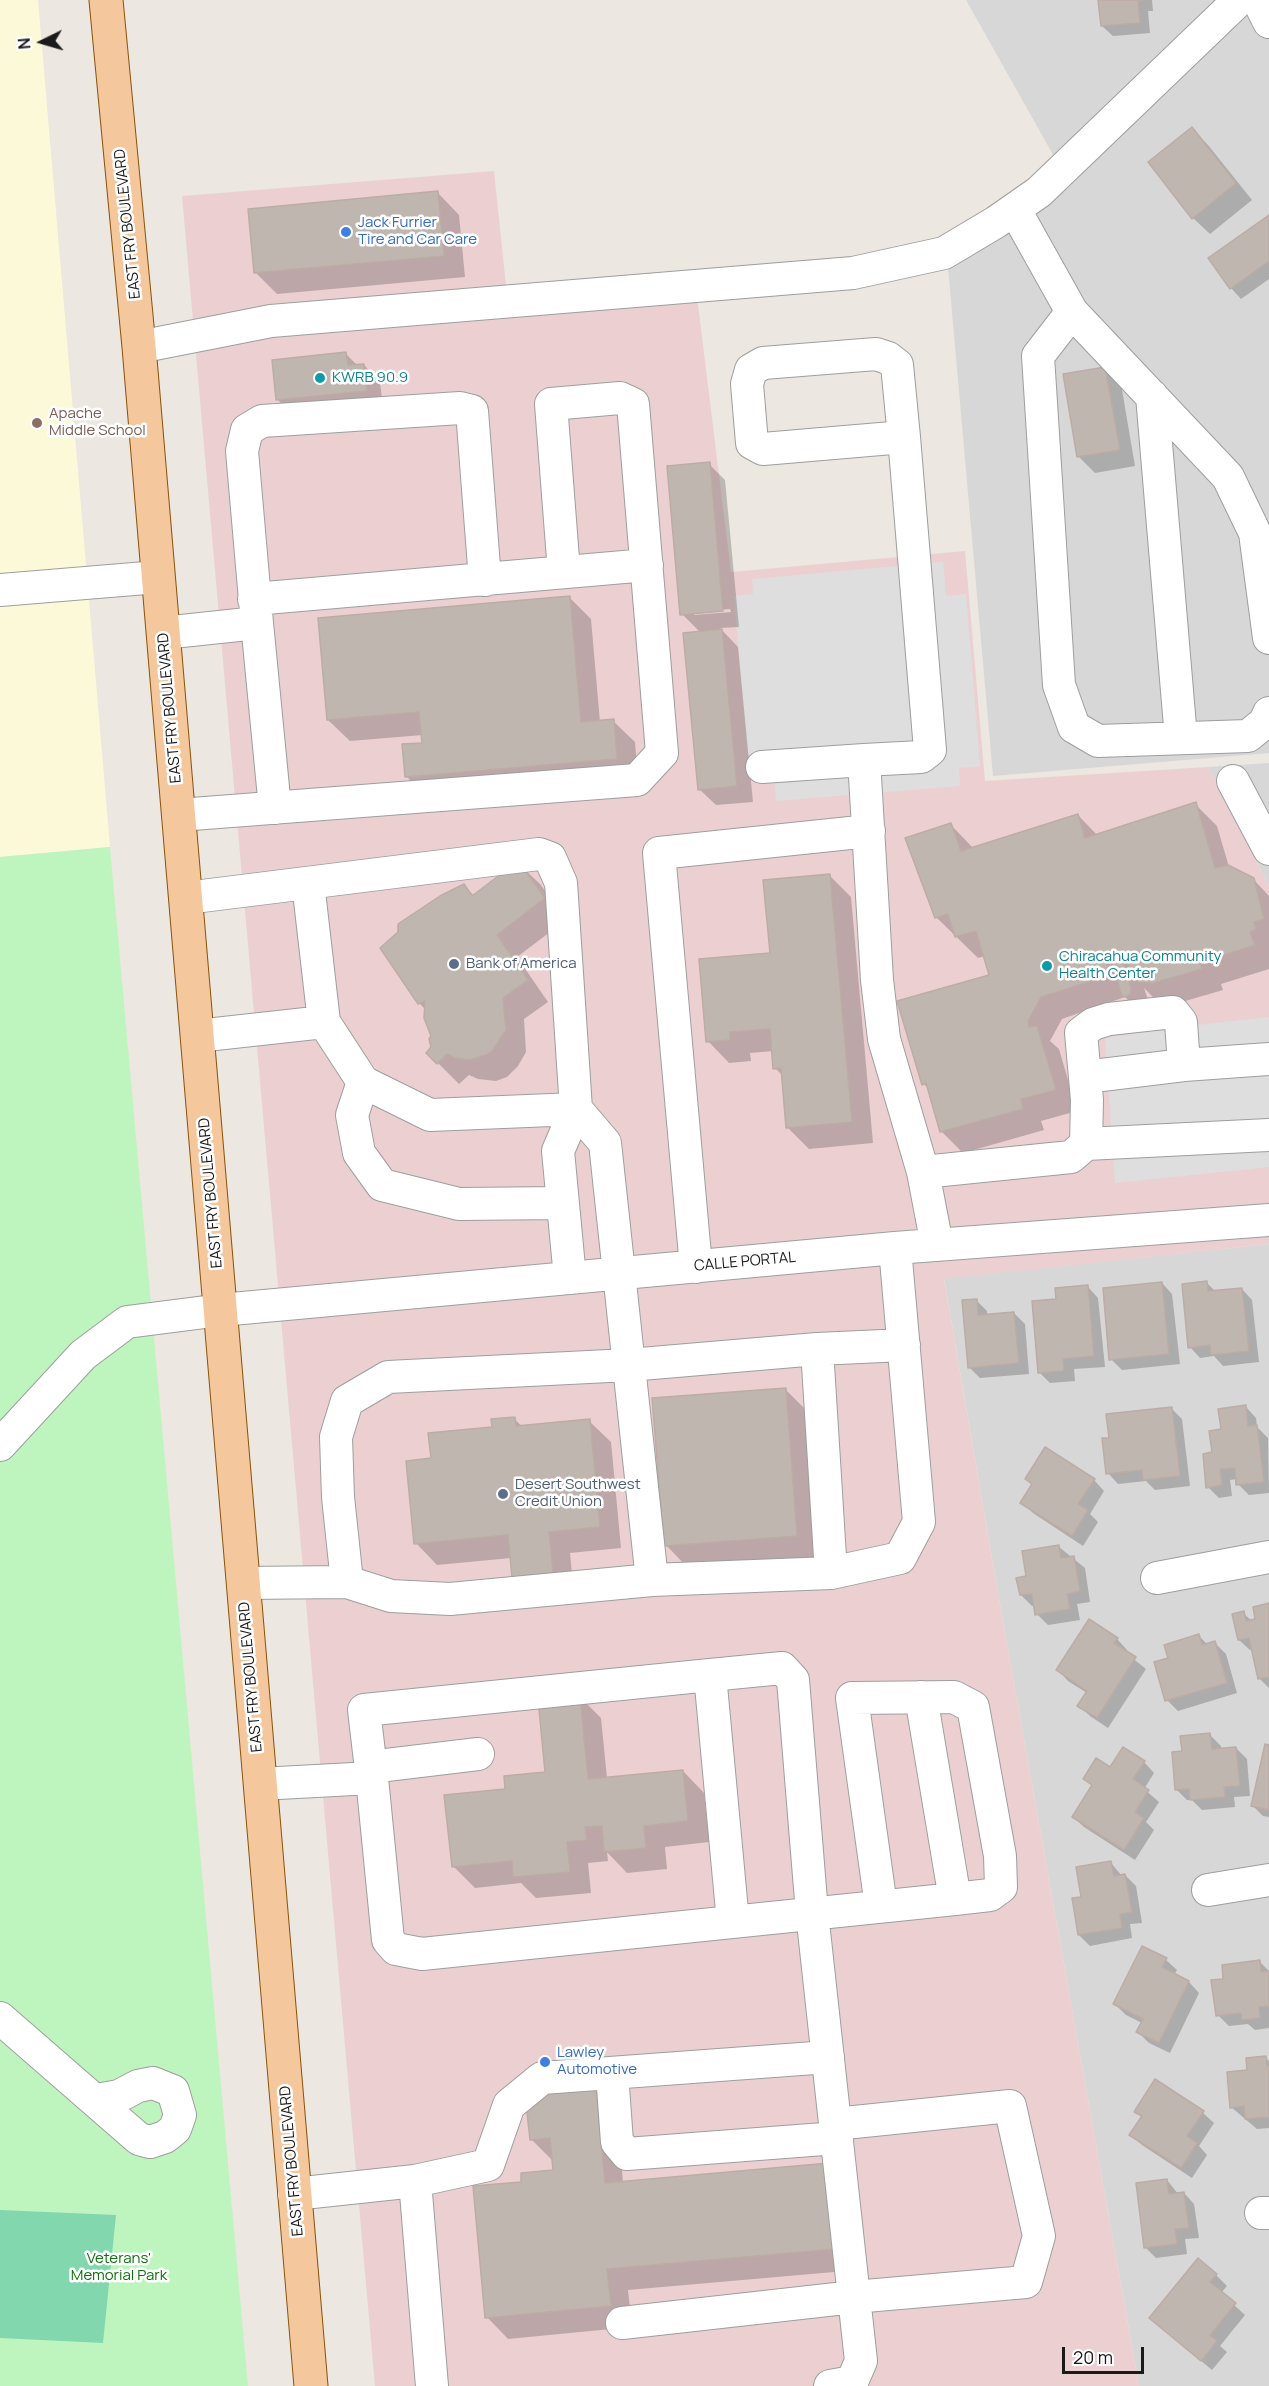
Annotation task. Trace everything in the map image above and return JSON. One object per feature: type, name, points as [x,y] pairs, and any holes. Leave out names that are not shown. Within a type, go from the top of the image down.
[{"type":"main road","name":"EAST FRY BOULEVARD","points":[[106,0],[139,347],[310,2386]]},
{"type":"street","points":[[139,347],[271,321],[853,273],[944,253],[1015,210],[1039,192],[1239,0]]},
{"type":"street","points":[[1258,0],[1269,22]]},
{"type":"street","points":[[1015,210],[1072,312],[1228,477],[1255,533],[1269,638]]},
{"type":"street","points":[[1072,312],[1038,356],[1059,685],[1074,727],[1098,741],[1248,736],[1265,722],[1269,713]]},
{"type":"street","points":[[762,767],[914,758],[921,757],[930,750],[904,437],[897,366],[888,358],[876,354],[763,363],[751,370],[747,384],[752,443],[763,449],[904,437]]},
{"type":"street","points":[[1152,396],[1181,738]]},
{"type":"street","points":[[179,815],[637,780],[662,753],[633,404],[620,398],[551,404],[564,572]]},
{"type":"street","points":[[275,808],[242,451],[247,430],[262,421],[460,408],[472,411],[485,580]]},
{"type":"street","points":[[163,633],[255,611],[485,580],[646,565]]},
{"type":"street","points":[[0,590],[158,577]]},
{"type":"street","points":[[864,760],[884,1040],[923,1172],[937,1245]]},
{"type":"street","points":[[1233,781],[1269,849]]},
{"type":"street","points":[[696,1267],[659,853],[868,831]]},
{"type":"street","points":[[186,898],[539,854],[550,858],[561,883],[576,1109],[558,1151],[570,1278]]},
{"type":"street","points":[[308,883],[324,1022],[363,1082],[430,1115],[576,1109]]},
{"type":"street","points":[[1086,1144],[1087,1100],[1081,1033],[1093,1024],[1120,1018],[1173,1012],[1181,1022],[1184,1065]]},
{"type":"street","points":[[197,1036],[324,1022]]},
{"type":"street","points":[[1085,1077],[1184,1065],[1269,1059]]},
{"type":"street","points":[[363,1082],[352,1115],[359,1153],[382,1185],[459,1204],[562,1203]]},
{"type":"street","points":[[576,1109],[605,1143],[652,1580]]},
{"type":"street","points":[[923,1172],[1071,1157],[1086,1144],[1269,1135]]},
{"type":"street","name":"CALLE PORTAL","points":[[0,1445],[83,1355],[127,1322],[221,1310],[896,1248],[1269,1220]]},
{"type":"street","points":[[243,1583],[347,1582],[391,1596],[450,1599],[652,1580],[831,1573],[900,1558],[919,1522],[896,1248]]},
{"type":"street","points":[[347,1582],[338,1497],[336,1437],[346,1401],[388,1377],[629,1365],[817,1349],[904,1345]]},
{"type":"street","points":[[817,1349],[831,1573]]},
{"type":"street","points":[[1157,1578],[1269,1557]]},
{"type":"street","points":[[830,2386],[852,2382],[861,2361],[812,1914],[793,1680],[782,1668],[364,1710],[388,1940],[396,1949],[422,1954],[812,1914],[990,1895],[1001,1887],[1000,1856],[973,1707],[954,1697],[852,1698],[881,1906]]},
{"type":"street","points":[[710,1675],[733,1922]]},
{"type":"street","points":[[921,1697],[955,1899]]},
{"type":"street","points":[[260,1784],[371,1772],[478,1754]]},
{"type":"street","points":[[1208,1890],[1269,1880]]},
{"type":"street","points":[[0,2018],[96,2100]]},
{"type":"street","points":[[294,2194],[415,2181],[488,2165],[509,2105],[542,2078],[828,2057]]},
{"type":"street","points":[[612,2073],[617,2142],[627,2154],[836,2131],[1010,2106],[1039,2236],[1026,2282],[854,2297],[622,2323]]},
{"type":"street","points":[[415,2181],[432,2386]]},
{"type":"shaded area","name":"Apache Middle School","points":[[0,0],[38,0],[110,847],[0,857]]},
{"type":"shaded area","points":[[966,0],[1269,0],[1269,753],[993,776],[945,233],[991,206],[1056,160]]},
{"type":"shaded area","points":[[494,171],[507,295],[695,280],[731,572],[965,551],[985,781],[1208,767],[1269,886],[1269,1244],[944,1279],[1139,2386],[375,2386],[182,196]]},
{"type":"shaded area","points":[[943,562],[946,596],[966,594],[980,766],[959,768],[960,786],[776,801],[773,769],[749,771],[734,596],[753,594],[752,579]]},
{"type":"shaded area","points":[[1269,763],[1269,886],[1208,767]]},
{"type":"shaded area","points":[[1269,1017],[1269,1167],[1115,1183],[1105,1038]]},
{"type":"shaded area","points":[[1269,1244],[1269,2386],[1139,2386],[944,1278]]},
{"type":"green space","name":"Veterans' Memorial Park","points":[[110,847],[248,2386],[0,2386],[0,857]]},
{"type":"green space","points":[[0,2210],[116,2215],[103,2343],[0,2338]]},
{"type":"building","points":[[1098,0],[1143,0],[1138,1],[1140,23],[1101,26]]},
{"type":"building","points":[[1192,127],[1236,183],[1192,219],[1148,162]]},
{"type":"building","name":"Jack Furrier Tire and Car Care","points":[[438,191],[444,256],[254,273],[248,209]]},
{"type":"building","points":[[1269,215],[1269,261],[1230,289],[1208,258]]},
{"type":"building","name":"KWRB 90.9","points":[[346,352],[348,365],[364,364],[367,391],[276,400],[272,360]]},
{"type":"building","points":[[1105,367],[1120,450],[1077,457],[1063,374]]},
{"type":"building","points":[[710,462],[723,611],[680,615],[667,466]]},
{"type":"building","points":[[570,596],[581,722],[614,719],[617,759],[405,777],[402,744],[422,743],[419,712],[327,720],[318,618]]},
{"type":"building","points":[[722,629],[737,786],[698,790],[683,633]]},
{"type":"building","name":"Chiracahua Community Health Center","points":[[1196,802],[1215,868],[1228,865],[1254,878],[1264,919],[1254,922],[1256,929],[1250,932],[1255,945],[1200,963],[1202,969],[1153,983],[1140,983],[1133,978],[1123,952],[1120,953],[1131,988],[1131,993],[1126,997],[1122,996],[1109,951],[1105,953],[1108,971],[1101,978],[1041,997],[1028,1021],[1029,1027],[1037,1026],[1056,1090],[1021,1099],[1023,1109],[940,1132],[926,1083],[922,1085],[897,1001],[989,975],[976,931],[955,937],[948,914],[935,918],[905,838],[951,823],[961,851],[1078,814],[1085,838]]},
{"type":"building","name":"Bank of America","points":[[518,861],[545,898],[497,935],[528,980],[503,998],[506,1030],[492,1051],[470,1060],[455,1058],[447,1054],[437,1064],[426,1053],[431,1047],[429,1039],[431,1036],[424,1018],[425,1001],[418,1004],[380,948],[398,932],[398,924],[440,896],[464,884],[472,896]]},
{"type":"building","points":[[830,874],[852,1122],[786,1128],[781,1068],[773,1069],[770,1029],[730,1032],[730,1040],[706,1042],[699,959],[770,953],[763,880]]},
{"type":"building","points":[[1207,1281],[1208,1291],[1242,1288],[1249,1351],[1211,1355],[1210,1345],[1188,1348],[1182,1284]]},
{"type":"building","points":[[1162,1282],[1169,1354],[1109,1360],[1103,1288]]},
{"type":"building","points":[[1088,1285],[1094,1356],[1063,1359],[1064,1371],[1038,1373],[1032,1301],[1056,1299],[1055,1288]]},
{"type":"building","points":[[977,1299],[978,1315],[1014,1312],[1019,1363],[968,1368],[962,1300]]},
{"type":"building","points":[[786,1388],[797,1536],[664,1546],[652,1398]]},
{"type":"building","points":[[1246,1405],[1248,1426],[1257,1425],[1264,1482],[1236,1485],[1235,1468],[1220,1469],[1222,1485],[1206,1488],[1203,1454],[1212,1452],[1209,1431],[1221,1429],[1218,1409]]},
{"type":"building","points":[[1172,1407],[1180,1476],[1143,1480],[1142,1470],[1106,1474],[1102,1438],[1109,1438],[1106,1414]]},
{"type":"building","name":"Desert Southwest Credit Union","points":[[515,1417],[516,1426],[590,1419],[600,1527],[549,1532],[553,1573],[512,1577],[508,1535],[414,1544],[406,1461],[431,1458],[428,1433],[492,1427],[491,1419]]},
{"type":"building","points":[[1045,1447],[1095,1479],[1078,1504],[1088,1510],[1072,1536],[1020,1503],[1032,1484],[1025,1479]]},
{"type":"building","points":[[1059,1545],[1061,1558],[1074,1556],[1080,1591],[1067,1594],[1070,1609],[1035,1615],[1032,1594],[1020,1595],[1016,1578],[1026,1576],[1022,1551]]},
{"type":"building","points":[[1269,1603],[1269,1677],[1258,1679],[1249,1638],[1238,1640],[1232,1614],[1244,1611],[1246,1621],[1255,1619],[1253,1607]]},
{"type":"building","points":[[1089,1619],[1118,1638],[1114,1643],[1136,1657],[1097,1718],[1077,1706],[1087,1691],[1056,1670]]},
{"type":"building","points":[[1199,1634],[1202,1645],[1215,1641],[1227,1683],[1165,1701],[1154,1662],[1168,1658],[1164,1645]]},
{"type":"building","points":[[580,1695],[588,1779],[683,1770],[688,1821],[644,1826],[646,1848],[604,1852],[602,1826],[585,1827],[587,1840],[567,1842],[570,1872],[513,1877],[512,1861],[452,1867],[444,1795],[505,1789],[504,1776],[545,1772],[538,1699]]},
{"type":"building","points":[[1210,1733],[1212,1749],[1236,1747],[1240,1786],[1224,1787],[1225,1797],[1190,1800],[1189,1789],[1175,1790],[1172,1752],[1182,1751],[1180,1736]]},
{"type":"building","points":[[1265,1744],[1269,1745],[1269,1810],[1251,1806]]},
{"type":"building","points":[[1123,1747],[1145,1761],[1133,1779],[1149,1790],[1135,1812],[1144,1818],[1124,1850],[1072,1817],[1092,1785],[1083,1779],[1096,1758],[1110,1767]]},
{"type":"building","points":[[1111,1861],[1114,1876],[1125,1874],[1132,1912],[1120,1914],[1122,1928],[1078,1935],[1072,1898],[1081,1897],[1076,1867]]},
{"type":"building","points":[[1142,1946],[1167,1958],[1162,1967],[1189,1981],[1159,2043],[1136,2032],[1143,2019],[1113,2004]]},
{"type":"building","points":[[1260,1960],[1261,1972],[1269,1971],[1269,2006],[1259,2007],[1260,2018],[1242,2020],[1241,2013],[1216,2016],[1211,1980],[1223,1979],[1222,1965]]},
{"type":"building","points":[[1266,2056],[1267,2066],[1269,2066],[1269,2117],[1245,2119],[1244,2106],[1230,2108],[1227,2072],[1247,2070],[1246,2058]]},
{"type":"building","points":[[1155,2079],[1204,2111],[1187,2136],[1197,2143],[1181,2168],[1129,2135],[1142,2116],[1134,2112]]},
{"type":"building","points":[[596,2088],[605,2183],[829,2163],[836,2249],[607,2269],[611,2306],[485,2318],[473,2186],[521,2182],[521,2173],[553,2170],[550,2138],[530,2140],[525,2094]]},
{"type":"building","points":[[1167,2179],[1169,2194],[1184,2192],[1189,2228],[1175,2229],[1177,2244],[1144,2248],[1136,2183]]},
{"type":"building","points":[[1198,2258],[1217,2274],[1210,2282],[1236,2303],[1210,2335],[1217,2341],[1201,2361],[1149,2318]]},
{"type":"place","name":"Jack Furrier Tire and Car Care","points":[[346,232]]},
{"type":"place","name":"KWRB 90.9","points":[[320,378]]},
{"type":"place","name":"Apache Middle School","points":[[37,423]]},
{"type":"place","name":"Bank of America","points":[[454,964]]},
{"type":"place","name":"Chiracahua Community Health Center","points":[[1047,966]]},
{"type":"place","name":"Desert Southwest Credit Union","points":[[503,1494]]},
{"type":"place","name":"Lawley Automotive","points":[[545,2062]]}]
